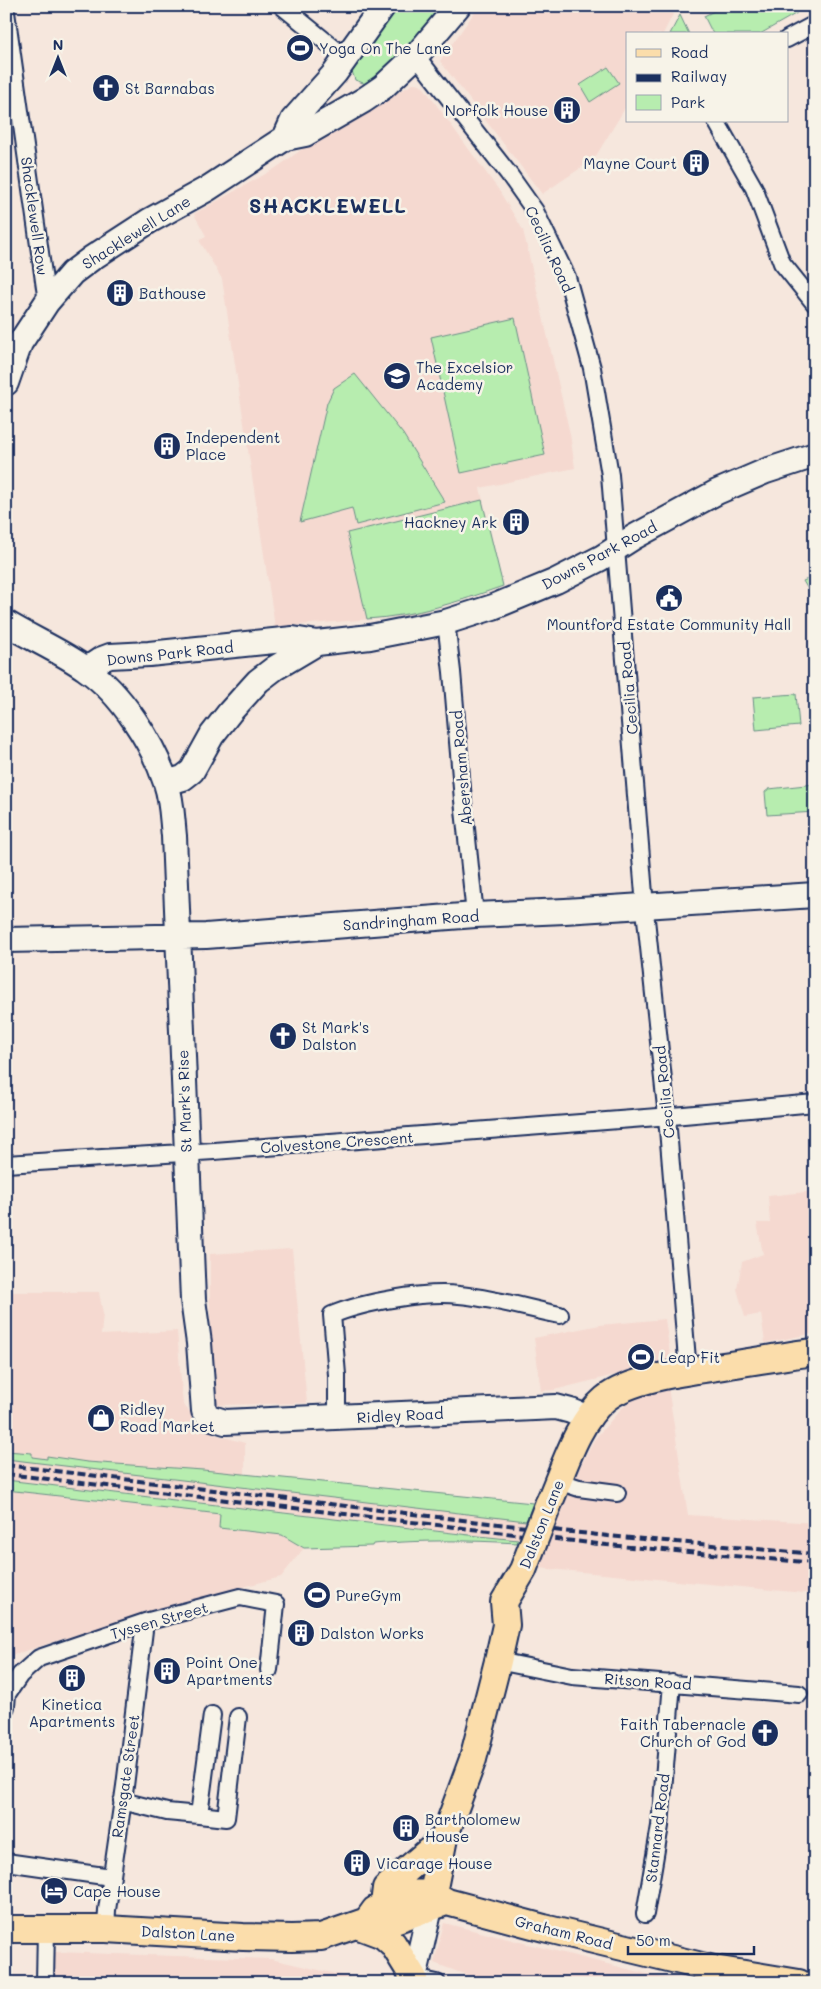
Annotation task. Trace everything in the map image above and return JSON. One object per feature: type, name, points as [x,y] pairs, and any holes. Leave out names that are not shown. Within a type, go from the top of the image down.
[{"type":"main road","name":"Dalston Lane","points":[[6,1929],[106,1929],[292,1938],[321,1937],[369,1917],[403,1894],[436,1901],[444,1838],[473,1759],[498,1661],[506,1625],[504,1602],[523,1570],[572,1446],[589,1418],[604,1400],[619,1389],[652,1379],[815,1352]]},
{"type":"main road","points":[[421,1981],[393,1944],[369,1917],[386,1888],[444,1838]]},
{"type":"main road","name":"Graham Road","points":[[436,1901],[714,1969],[799,1983]]},
{"type":"street","points":[[282,6],[343,63],[346,87],[364,100]]},
{"type":"street","name":"Shacklewell Lane","points":[[285,138],[293,120],[343,63],[383,6]]},
{"type":"street","name":"Shacklewell Lane","points":[[6,383],[13,342],[72,273],[155,217],[207,189],[285,138],[305,134],[364,100],[395,76],[416,56],[458,6]]},
{"type":"street","name":"Shacklewell Row","points":[[6,12],[47,302]]},
{"type":"street","points":[[788,38],[815,24]]},
{"type":"street","name":"Cecilia Road","points":[[416,56],[508,173],[535,211],[567,277],[592,368],[610,475],[645,906],[667,1116],[688,1372]]},
{"type":"street","points":[[717,122],[754,188],[782,263],[815,304]]},
{"type":"street","name":"Downs Park Road","points":[[87,669],[110,656],[121,657],[294,639],[318,643],[370,637],[446,622],[556,581],[717,492],[815,455]]},
{"type":"street","name":"Abersham Road","points":[[446,622],[475,914]]},
{"type":"street","name":"St Mark's Rise","points":[[8,626],[87,669],[114,695],[135,721],[151,749],[166,783],[171,804],[174,836],[193,1300],[199,1343],[203,1404],[204,1411],[209,1417]]},
{"type":"street","name":"Downs Park Road","points":[[275,668],[318,643]]},
{"type":"street","points":[[166,783],[183,778],[192,771],[212,735],[230,712],[258,681],[275,668],[265,651],[256,644]]},
{"type":"street","name":"Sandringham Road","points":[[6,940],[178,938],[475,914],[566,912],[815,894]]},
{"type":"street","name":"Colvestone Crescent","points":[[6,1164],[186,1153],[815,1103]]},
{"type":"street","points":[[338,1417],[337,1374],[332,1315],[347,1309],[424,1294],[458,1294],[560,1315]]},
{"type":"street","name":"Ridley Road","points":[[209,1417],[225,1422],[556,1407],[571,1410],[589,1418]]},
{"type":"street","points":[[558,1481],[579,1488],[617,1493]]},
{"type":"street","name":"Tyssen Street","points":[[6,1707],[7,1694],[20,1675],[39,1658],[145,1622],[240,1597],[276,1604],[269,1670]]},
{"type":"street","name":"Ramsgate Street","points":[[106,1929],[111,1877],[145,1622]]},
{"type":"street","name":"Ritson Road","points":[[498,1661],[572,1676],[799,1694]]},
{"type":"street","name":"Stannard Road","points":[[646,1914],[660,1826],[672,1683]]},
{"type":"street","points":[[200,1815],[212,1716]]},
{"type":"street","points":[[122,1801],[167,1812],[226,1818],[238,1717]]},
{"type":"street","points":[[6,1862],[111,1877]]},
{"type":"street","points":[[421,1981],[436,1901]]},
{"type":"street","points":[[45,1983],[46,1928]]},
{"type":"shaded area","points":[[479,6],[677,6],[664,32],[626,32],[626,107],[594,159],[542,194],[440,61]]},
{"type":"shaded area","name":"The Excelsior Academy","points":[[415,83],[420,84],[424,88],[498,189],[523,230],[570,434],[575,468],[480,488],[503,586],[420,613],[396,617],[275,627],[222,279],[199,240],[206,236],[194,214],[276,168],[323,134]]},
{"type":"shaded area","points":[[815,1191],[815,1333],[765,1343],[761,1314],[745,1317],[737,1289],[742,1262],[763,1254],[757,1223],[770,1223],[768,1196]]},
{"type":"shaded area","points":[[292,1249],[307,1403],[216,1405],[210,1314],[210,1254]]},
{"type":"shaded area","points":[[6,1292],[99,1292],[103,1314],[101,1335],[177,1331],[183,1405],[213,1434],[245,1443],[245,1474],[533,1503],[518,1540],[6,1480]]},
{"type":"shaded area","points":[[665,1319],[671,1361],[554,1390],[541,1391],[534,1338],[600,1325]]},
{"type":"shaded area","points":[[668,1387],[688,1515],[815,1523],[815,1594],[539,1568],[578,1471],[594,1440],[620,1410],[638,1395]]},
{"type":"shaded area","points":[[6,1490],[220,1514],[219,1528],[282,1535],[304,1548],[281,1577],[162,1608],[6,1657]]},
{"type":"shaded area","points":[[444,1923],[679,1983],[488,1983],[434,1963]]},
{"type":"shaded area","points":[[53,1952],[271,1959],[375,1983],[51,1983]]},
{"type":"green space","points":[[395,6],[440,6],[416,38],[388,70],[366,84],[355,80],[352,71],[354,61]]},
{"type":"green space","points":[[724,6],[793,6],[797,13],[764,32],[712,32],[704,16]]},
{"type":"green space","points":[[680,15],[688,32],[671,32]]},
{"type":"green space","points":[[608,67],[619,83],[590,102],[580,85]]},
{"type":"green space","points":[[515,318],[545,455],[461,473],[431,337]]},
{"type":"green space","points":[[355,374],[403,434],[445,502],[356,525],[352,508],[300,522],[327,403],[334,388]]},
{"type":"green space","points":[[482,500],[503,586],[436,607],[402,615],[367,619],[347,533]]},
{"type":"green space","points":[[815,576],[815,594],[809,591],[803,581]]},
{"type":"green space","points":[[796,694],[799,726],[756,730],[753,697]]},
{"type":"green space","points":[[815,784],[815,812],[767,815],[765,792],[769,789]]},
{"type":"green space","points":[[6,1451],[32,1453],[32,1457],[47,1459],[47,1456],[87,1462],[203,1470],[533,1503],[526,1521],[6,1459]]},
{"type":"green space","points":[[6,1480],[518,1540],[517,1543],[427,1541],[373,1544],[372,1546],[304,1548],[282,1535],[219,1528],[220,1514],[6,1490]]},
{"type":"railway","points":[[6,1465],[471,1521],[608,1536],[815,1554]]},
{"type":"railway","points":[[6,1474],[607,1545],[815,1563]]},
{"type":"place","name":"Yoga On The Lane","points":[[300,48]]},
{"type":"place","name":"St Barnabas","points":[[106,88]]},
{"type":"place","name":"Norfolk House","points":[[567,110]]},
{"type":"place","name":"Mayne Court","points":[[696,163]]},
{"type":"place","name":"Bathouse","points":[[120,293]]},
{"type":"place","name":"The Excelsior Academy","points":[[397,376]]},
{"type":"place","name":"Independent Place","points":[[167,446]]},
{"type":"place","name":"Hackney Ark","points":[[516,522]]},
{"type":"place","name":"Mountford Estate Community Hall","points":[[669,598]]},
{"type":"place","name":"St Mark's Dalston","points":[[283,1036]]},
{"type":"place","name":"Leap Fit","points":[[641,1357]]},
{"type":"place","name":"Ridley Road Market","points":[[101,1418]]},
{"type":"place","name":"PureGym","points":[[317,1595]]},
{"type":"place","name":"Dalston Works","points":[[301,1633]]},
{"type":"place","name":"Point One Apartments","points":[[167,1671]]},
{"type":"place","name":"Kinetica Apartments","points":[[72,1678]]},
{"type":"place","name":"Faith Tabernacle Church of God","points":[[765,1733]]},
{"type":"place","name":"Bartholomew House","points":[[406,1828]]},
{"type":"place","name":"Vicarage House","points":[[357,1863]]},
{"type":"place","name":"Cape House","points":[[54,1891]]},
{"type":"district","name":"SHACKLEWELL","points":[[328,205]]}]
